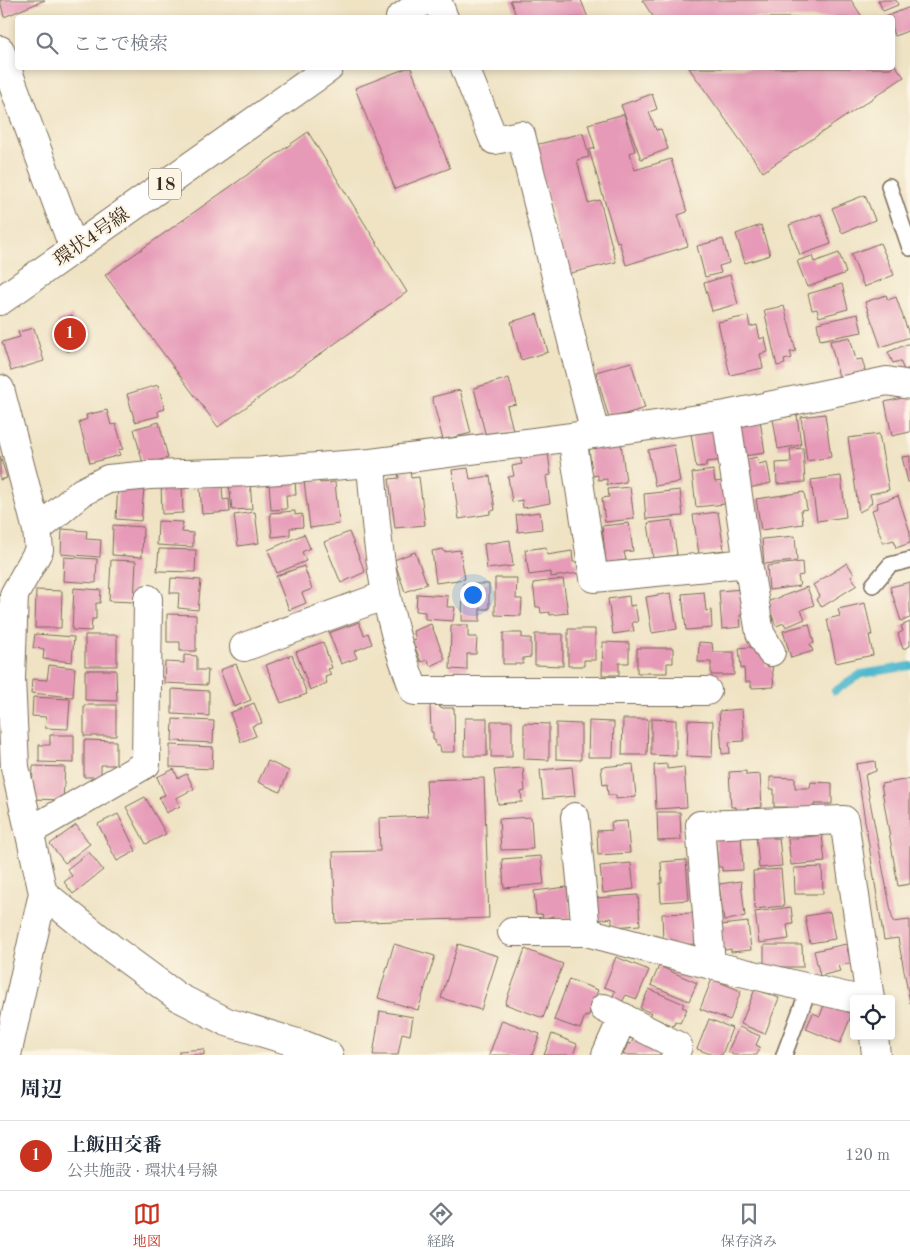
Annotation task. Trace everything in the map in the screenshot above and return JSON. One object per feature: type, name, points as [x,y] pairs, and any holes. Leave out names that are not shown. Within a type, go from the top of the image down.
[{"type":"street","points":[[404,15],[425,0]]},
{"type":"street","points":[[437,0],[443,15]]},
{"type":"street","points":[[0,50],[74,249]]},
{"type":"street","name":"環状4号線","points":[[0,301],[326,70]]},
{"type":"street","points":[[466,70],[494,140],[521,135],[558,282],[583,435],[594,578],[748,563]]},
{"type":"street","points":[[37,530],[82,492],[108,479],[252,472],[370,463],[726,415],[887,381],[910,386]]},
{"type":"street","points":[[0,389],[37,530],[39,550],[7,597],[15,767],[43,893],[8,1055]]},
{"type":"street","points":[[726,415],[760,633],[771,652]]},
{"type":"street","points":[[370,463],[377,537],[386,595],[395,634],[414,691],[707,691]]},
{"type":"street","points":[[244,647],[386,595]]},
{"type":"street","points":[[30,831],[146,764],[148,599]]},
{"type":"street","points":[[575,816],[586,932]]},
{"type":"street","points":[[711,965],[700,826],[844,820],[869,995]]},
{"type":"street","points":[[43,893],[110,948],[178,997],[227,1022],[304,1050],[329,1055]]},
{"type":"street","points":[[512,932],[586,932],[711,965],[850,998]]},
{"type":"street","points":[[606,1055],[614,1012],[678,1046],[675,1055]]},
{"type":"street","points":[[874,1040],[876,1055]]},
{"type":"lane","points":[[889,186],[910,248]]},
{"type":"lane","points":[[873,585],[890,565],[910,560]]},
{"type":"lane","points":[[784,1055],[809,988]]},
{"type":"building","points":[[0,0],[45,0],[4,17]]},
{"type":"building","points":[[510,0],[581,0],[587,15],[516,15]]},
{"type":"building","points":[[642,0],[851,0],[861,15],[652,15]]},
{"type":"building","points":[[878,0],[896,0],[898,5],[883,11]]},
{"type":"building","points":[[910,7],[910,30],[895,36],[895,15],[890,15]]},
{"type":"building","points":[[895,65],[904,77],[763,172],[690,70],[895,70]]},
{"type":"building","points":[[402,70],[412,70],[450,168],[395,189],[355,88]]},
{"type":"building","points":[[652,94],[657,109],[649,112],[656,130],[661,129],[668,149],[641,159],[621,105]]},
{"type":"building","points":[[624,114],[635,151],[630,153],[635,170],[671,159],[687,212],[678,215],[688,246],[626,265],[619,241],[617,242],[589,150],[595,148],[588,124]]},
{"type":"building","points":[[308,132],[407,292],[218,427],[105,275]]},
{"type":"building","points":[[583,133],[589,157],[577,160],[588,203],[600,200],[616,262],[567,274],[535,145]]},
{"type":"building","points":[[865,195],[875,220],[842,233],[832,208]]},
{"type":"building","points":[[821,214],[831,244],[800,255],[789,225]]},
{"type":"building","points":[[761,225],[770,255],[745,263],[736,234]]},
{"type":"building","points":[[723,239],[729,263],[719,266],[721,273],[705,277],[697,246]]},
{"type":"building","points":[[880,243],[894,275],[864,287],[851,254]]},
{"type":"building","points":[[839,253],[846,273],[807,287],[797,261],[812,256],[814,262]]},
{"type":"building","points":[[730,275],[738,304],[712,311],[704,283]]},
{"type":"building","points":[[842,284],[848,309],[819,317],[817,309],[812,310],[808,294]]},
{"type":"building","points":[[886,295],[888,300],[896,297],[910,337],[881,347],[865,302]]},
{"type":"building","points":[[784,306],[796,351],[790,352],[792,358],[784,360],[785,364],[777,366],[764,310]]},
{"type":"building","points":[[537,314],[548,352],[521,360],[511,322]]},
{"type":"building","points":[[858,314],[862,332],[820,340],[817,323]]},
{"type":"building","points":[[72,315],[82,346],[67,351],[57,321]]},
{"type":"building","points":[[748,316],[750,327],[757,325],[760,339],[765,337],[768,352],[760,354],[763,368],[730,375],[718,322]]},
{"type":"building","points":[[34,328],[44,361],[11,371],[2,342],[20,337],[18,332]]},
{"type":"building","points":[[850,337],[856,360],[862,359],[866,374],[840,381],[830,341]]},
{"type":"building","points":[[910,343],[910,368],[904,370],[900,361],[893,363],[888,352]]},
{"type":"building","points":[[631,362],[645,408],[609,419],[596,372]]},
{"type":"building","points":[[509,378],[516,404],[507,406],[513,430],[486,437],[474,388]]},
{"type":"building","points":[[158,385],[165,409],[158,411],[159,416],[135,422],[127,394]]},
{"type":"building","points":[[460,390],[471,433],[443,440],[432,397]]},
{"type":"building","points":[[910,396],[910,432],[892,436],[885,402]]},
{"type":"building","points":[[107,410],[111,425],[116,424],[123,449],[118,450],[120,455],[90,463],[79,422],[87,419],[86,415]]},
{"type":"building","points":[[825,414],[831,457],[807,461],[801,417]]},
{"type":"building","points":[[797,415],[801,445],[778,449],[773,419]]},
{"type":"building","points":[[760,420],[765,453],[744,456],[738,424]]},
{"type":"building","points":[[159,422],[168,458],[143,464],[134,429]]},
{"type":"building","points":[[720,429],[724,460],[706,462],[706,466],[696,467],[691,433]]},
{"type":"building","points":[[879,434],[889,490],[870,494],[872,502],[867,508],[859,512],[848,438]]},
{"type":"building","points":[[621,443],[626,482],[607,485],[607,479],[598,480],[598,475],[592,476],[589,448]]},
{"type":"building","points":[[674,445],[680,482],[655,486],[648,450]]},
{"type":"building","points":[[803,448],[805,482],[777,484],[776,463],[791,462],[790,449]]},
{"type":"building","points":[[548,453],[551,475],[546,476],[550,503],[523,508],[522,500],[512,502],[508,477],[514,476],[512,466],[522,464],[520,457]]},
{"type":"building","points":[[0,456],[7,478],[0,480]]},
{"type":"building","points":[[910,456],[910,482],[908,482],[902,457]]},
{"type":"building","points":[[757,457],[759,464],[767,462],[771,483],[749,488],[744,460]]},
{"type":"building","points":[[468,468],[470,479],[490,476],[495,510],[490,511],[490,514],[459,519],[452,470]]},
{"type":"building","points":[[410,470],[411,478],[419,477],[425,525],[395,528],[389,479],[399,478],[398,472]]},
{"type":"building","points":[[713,470],[715,482],[723,481],[725,504],[696,507],[692,473]]},
{"type":"building","points":[[841,476],[846,517],[817,521],[811,480]]},
{"type":"building","points":[[319,480],[320,483],[335,482],[339,524],[310,528],[304,481]]},
{"type":"building","points":[[250,481],[252,509],[232,510],[229,483]]},
{"type":"building","points":[[295,481],[296,495],[286,495],[287,509],[271,510],[269,483]]},
{"type":"building","points":[[182,483],[183,513],[162,514],[161,484]]},
{"type":"building","points":[[118,486],[144,488],[141,521],[116,519]]},
{"type":"building","points":[[222,486],[223,500],[229,499],[230,512],[202,514],[200,488]]},
{"type":"building","points":[[630,487],[634,519],[605,522],[602,498],[609,497],[608,489]]},
{"type":"building","points":[[680,490],[683,516],[646,519],[644,494]]},
{"type":"building","points":[[804,492],[807,509],[801,510],[803,524],[761,530],[756,499]]},
{"type":"building","points":[[898,496],[910,532],[910,543],[896,548],[894,540],[883,543],[872,510],[878,508],[877,503]]},
{"type":"building","points":[[295,511],[295,515],[302,514],[303,527],[290,528],[290,535],[272,537],[270,513]]},
{"type":"building","points":[[255,512],[259,543],[238,546],[234,515]]},
{"type":"building","points":[[540,512],[542,529],[518,532],[516,515]]},
{"type":"building","points":[[718,512],[724,550],[699,554],[693,515]]},
{"type":"building","points":[[672,520],[677,555],[653,558],[648,523]]},
{"type":"building","points":[[158,521],[183,522],[182,532],[193,533],[193,547],[157,545]]},
{"type":"building","points":[[629,523],[633,551],[624,552],[626,560],[606,563],[602,526]]},
{"type":"building","points":[[113,525],[143,527],[142,557],[112,555]]},
{"type":"building","points":[[62,529],[87,531],[86,539],[101,540],[100,557],[61,554]]},
{"type":"building","points":[[349,532],[365,572],[341,583],[324,542]]},
{"type":"building","points":[[304,534],[310,548],[302,552],[306,561],[277,573],[268,550]]},
{"type":"building","points":[[795,536],[797,561],[764,564],[762,539]]},
{"type":"building","points":[[510,540],[513,566],[487,569],[484,544]]},
{"type":"building","points":[[546,547],[547,555],[572,551],[573,562],[577,562],[579,573],[551,577],[551,572],[529,575],[525,550]]},
{"type":"building","points":[[159,549],[196,550],[195,572],[157,571]]},
{"type":"building","points":[[443,549],[444,552],[460,550],[465,579],[436,583],[432,551]]},
{"type":"building","points":[[415,552],[427,584],[405,592],[394,560]]},
{"type":"building","points":[[64,557],[97,559],[96,583],[63,581]]},
{"type":"building","points":[[111,560],[136,561],[134,602],[109,601]]},
{"type":"building","points":[[802,562],[803,575],[798,576],[800,586],[769,590],[767,566]]},
{"type":"building","points":[[847,563],[854,574],[851,576],[857,585],[822,607],[816,599],[820,596],[813,585]]},
{"type":"building","points":[[304,566],[312,589],[302,593],[306,603],[289,610],[276,576]]},
{"type":"building","points":[[171,578],[201,580],[198,610],[178,608],[179,593],[170,593]]},
{"type":"building","points":[[495,578],[517,578],[516,599],[522,599],[521,616],[495,615]]},
{"type":"building","points":[[563,579],[568,613],[550,615],[549,612],[541,613],[540,607],[536,607],[533,583]]},
{"type":"building","points":[[910,582],[910,618],[901,621],[890,587]]},
{"type":"building","points":[[463,584],[489,584],[489,609],[480,609],[480,621],[462,621]]},
{"type":"building","points":[[807,587],[814,605],[801,610],[805,619],[786,627],[784,623],[776,626],[767,602]]},
{"type":"building","points":[[74,588],[101,590],[100,603],[96,603],[96,619],[92,619],[91,631],[72,630]]},
{"type":"building","points":[[743,589],[745,615],[740,615],[741,627],[722,629],[719,591]]},
{"type":"building","points":[[36,590],[62,591],[61,628],[35,628]]},
{"type":"building","points":[[704,592],[706,611],[711,610],[712,628],[686,630],[682,594]]},
{"type":"building","points":[[671,593],[677,629],[652,633],[646,597]]},
{"type":"building","points":[[417,594],[448,596],[447,607],[455,607],[453,621],[425,619],[425,612],[416,611]]},
{"type":"building","points":[[629,596],[630,606],[635,605],[638,622],[632,622],[634,631],[613,634],[608,599]]},
{"type":"building","points":[[865,603],[872,635],[869,635],[873,655],[836,663],[827,619],[840,616],[838,609]]},
{"type":"building","points":[[167,614],[196,615],[196,651],[180,651],[180,642],[167,642]]},
{"type":"building","points":[[359,622],[364,635],[368,633],[372,644],[354,651],[357,658],[341,664],[329,633]]},
{"type":"building","points":[[910,622],[910,646],[903,649],[898,634],[903,631],[901,626]]},
{"type":"building","points":[[431,624],[445,659],[430,666],[428,660],[421,662],[412,640],[416,639],[413,631]]},
{"type":"building","points":[[809,624],[814,643],[810,644],[813,651],[791,658],[783,631]]},
{"type":"building","points":[[451,625],[468,625],[468,637],[477,637],[476,654],[467,654],[467,670],[450,669]]},
{"type":"building","points":[[568,629],[595,629],[595,660],[584,660],[584,666],[568,666]]},
{"type":"building","points":[[503,633],[522,633],[522,638],[531,638],[531,657],[523,658],[523,664],[503,664]]},
{"type":"building","points":[[35,634],[74,637],[72,662],[43,659],[44,649],[33,648]]},
{"type":"building","points":[[535,634],[563,634],[563,666],[535,665]]},
{"type":"building","points":[[85,635],[117,635],[117,666],[85,666]]},
{"type":"building","points":[[323,642],[332,668],[328,669],[331,675],[325,677],[327,683],[310,690],[296,652]]},
{"type":"building","points":[[603,642],[629,643],[629,663],[619,663],[619,675],[602,675]]},
{"type":"building","points":[[699,642],[712,643],[713,652],[734,652],[734,675],[711,675],[711,662],[698,662]]},
{"type":"building","points":[[760,646],[765,656],[766,666],[772,665],[774,687],[751,688],[751,682],[745,682],[744,668],[741,669],[739,648]]},
{"type":"building","points":[[637,648],[673,648],[673,663],[667,663],[667,673],[637,673]]},
{"type":"building","points":[[184,655],[197,656],[197,670],[208,670],[207,685],[164,683],[165,662],[184,663]]},
{"type":"building","points":[[292,655],[307,694],[281,703],[266,665]]},
{"type":"building","points":[[236,664],[251,700],[234,707],[220,670]]},
{"type":"building","points":[[49,665],[75,668],[73,697],[31,693],[32,679],[47,680]]},
{"type":"building","points":[[85,670],[116,670],[117,701],[85,700]]},
{"type":"building","points":[[172,689],[209,691],[209,716],[172,714]]},
{"type":"building","points":[[33,697],[70,699],[68,729],[45,728],[46,717],[32,716]]},
{"type":"building","points":[[254,703],[262,723],[252,726],[256,736],[241,742],[230,713]]},
{"type":"building","points":[[430,704],[439,704],[440,708],[454,708],[455,752],[441,752],[440,746],[436,746],[435,740],[433,740],[433,732],[431,732]]},
{"type":"building","points":[[84,705],[116,705],[116,736],[84,736]]},
{"type":"building","points":[[742,709],[744,741],[729,742],[730,753],[722,754],[719,711]]},
{"type":"building","points":[[465,718],[487,718],[487,756],[464,756]]},
{"type":"building","points":[[173,719],[214,721],[213,743],[172,741]]},
{"type":"building","points":[[623,719],[648,719],[647,755],[622,755]]},
{"type":"building","points":[[651,719],[676,720],[676,756],[651,755]]},
{"type":"building","points":[[688,720],[713,721],[712,757],[687,756]]},
{"type":"building","points":[[491,721],[512,721],[512,757],[491,757]]},
{"type":"building","points":[[589,721],[614,722],[613,757],[588,757]]},
{"type":"building","points":[[524,723],[549,724],[549,760],[524,759]]},
{"type":"building","points":[[556,723],[581,724],[581,760],[556,759]]},
{"type":"building","points":[[50,735],[74,735],[74,763],[39,762],[39,745],[50,745]]},
{"type":"building","points":[[84,740],[116,741],[116,765],[101,765],[101,777],[84,777]]},
{"type":"building","points":[[170,745],[213,747],[212,769],[170,767]]},
{"type":"building","points":[[268,761],[289,771],[280,792],[258,782]]},
{"type":"building","points":[[875,761],[876,771],[865,775],[893,922],[910,920],[910,1003],[898,938],[884,940],[856,764]]},
{"type":"building","points":[[633,764],[636,797],[616,799],[616,795],[608,795],[607,784],[603,785],[601,767]]},
{"type":"building","points":[[667,764],[667,769],[684,767],[687,807],[656,809],[654,765]]},
{"type":"building","points":[[33,766],[65,767],[63,800],[32,799]]},
{"type":"building","points":[[572,767],[575,796],[543,799],[540,770]]},
{"type":"building","points":[[523,768],[525,791],[521,792],[522,802],[498,804],[494,770]]},
{"type":"building","points":[[174,769],[178,778],[187,774],[194,789],[176,798],[180,806],[166,813],[159,797],[165,795],[157,777]]},
{"type":"building","points":[[746,771],[746,775],[760,774],[762,807],[737,812],[736,807],[731,807],[729,772]]},
{"type":"building","points":[[770,777],[795,778],[795,788],[810,788],[811,782],[832,783],[832,804],[814,804],[815,808],[786,811],[786,807],[774,807],[774,789],[770,789]]},
{"type":"building","points":[[484,778],[489,918],[336,923],[333,852],[380,851],[379,818],[428,816],[426,780]]},
{"type":"building","points":[[910,779],[910,884],[898,886],[881,784]]},
{"type":"building","points":[[145,797],[166,834],[146,844],[126,807]]},
{"type":"building","points":[[657,812],[680,812],[681,840],[658,841]]},
{"type":"building","points":[[118,814],[136,851],[117,861],[98,824]]},
{"type":"building","points":[[531,817],[533,849],[501,850],[499,819]]},
{"type":"building","points":[[627,821],[630,853],[598,855],[597,831],[612,830],[611,822]]},
{"type":"building","points":[[76,825],[90,844],[65,863],[50,844]]},
{"type":"building","points":[[741,833],[743,870],[722,871],[722,867],[718,867],[715,834]]},
{"type":"building","points":[[772,833],[773,838],[779,838],[782,866],[759,868],[756,834]]},
{"type":"building","points":[[822,835],[825,862],[791,865],[788,839]]},
{"type":"building","points":[[89,852],[103,870],[73,894],[64,882],[72,876],[67,869]]},
{"type":"building","points":[[541,856],[544,884],[504,888],[502,859]]},
{"type":"building","points":[[686,860],[689,900],[661,902],[661,862]]},
{"type":"building","points":[[631,863],[634,889],[603,893],[600,866]]},
{"type":"building","points":[[822,867],[823,894],[795,894],[794,868]]},
{"type":"building","points":[[781,869],[784,906],[755,909],[753,871]]},
{"type":"building","points":[[741,881],[745,916],[724,921],[719,884]]},
{"type":"building","points":[[567,887],[571,918],[554,919],[554,916],[543,918],[542,914],[536,914],[534,891]]},
{"type":"building","points":[[638,895],[640,925],[612,927],[612,918],[596,920],[595,898]]},
{"type":"building","points":[[791,907],[793,924],[787,925],[789,939],[759,943],[755,912]]},
{"type":"building","points":[[830,912],[835,939],[810,943],[805,916]]},
{"type":"building","points":[[695,913],[695,944],[669,945],[663,943],[662,914]]},
{"type":"building","points":[[748,922],[751,950],[731,952],[731,949],[724,950],[721,925]]},
{"type":"building","points":[[394,944],[435,956],[418,1010],[378,998]]},
{"type":"building","points":[[458,944],[498,956],[481,1010],[441,998]]},
{"type":"building","points":[[846,944],[851,963],[838,966],[840,971],[820,976],[814,951]]},
{"type":"building","points":[[764,945],[802,945],[803,967],[764,967]]},
{"type":"building","points":[[525,949],[563,964],[543,1018],[505,1004]]},
{"type":"building","points":[[616,957],[649,970],[637,999],[626,995],[622,1002],[612,998],[615,991],[604,987]]},
{"type":"building","points":[[659,966],[697,983],[689,1001],[651,985]]},
{"type":"building","points":[[569,979],[598,990],[588,1017],[585,1016],[580,1029],[554,1020]]},
{"type":"building","points":[[712,979],[741,991],[730,1020],[700,1009]]},
{"type":"building","points":[[649,989],[684,1004],[682,1007],[687,1009],[680,1023],[675,1021],[673,1026],[649,1016],[651,1013],[640,1008]]},
{"type":"building","points":[[755,989],[779,998],[765,1034],[741,1024]]},
{"type":"building","points":[[825,1003],[850,1013],[850,1019],[840,1043],[806,1029],[813,1013],[820,1016]]},
{"type":"building","points":[[380,1011],[413,1017],[410,1035],[402,1033],[398,1055],[373,1055]]},
{"type":"building","points":[[709,1019],[732,1028],[722,1055],[713,1055],[697,1049]]},
{"type":"building","points":[[502,1020],[540,1034],[532,1055],[489,1055]]},
{"type":"building","points":[[739,1027],[760,1036],[756,1045],[760,1047],[757,1055],[733,1055],[728,1051]]},
{"type":"building","points":[[552,1034],[577,1044],[573,1055],[544,1055]]},
{"type":"building","points":[[633,1039],[640,1042],[641,1039],[663,1050],[660,1055],[623,1055],[628,1043],[631,1044]]},
{"type":"building","points":[[204,1049],[204,1055],[179,1055],[179,1051]]},
{"type":"waterway","points":[[835,691],[861,674],[910,666]]},
{"type":"place","name":"上飯田交番","points":[[70,334]]}]
